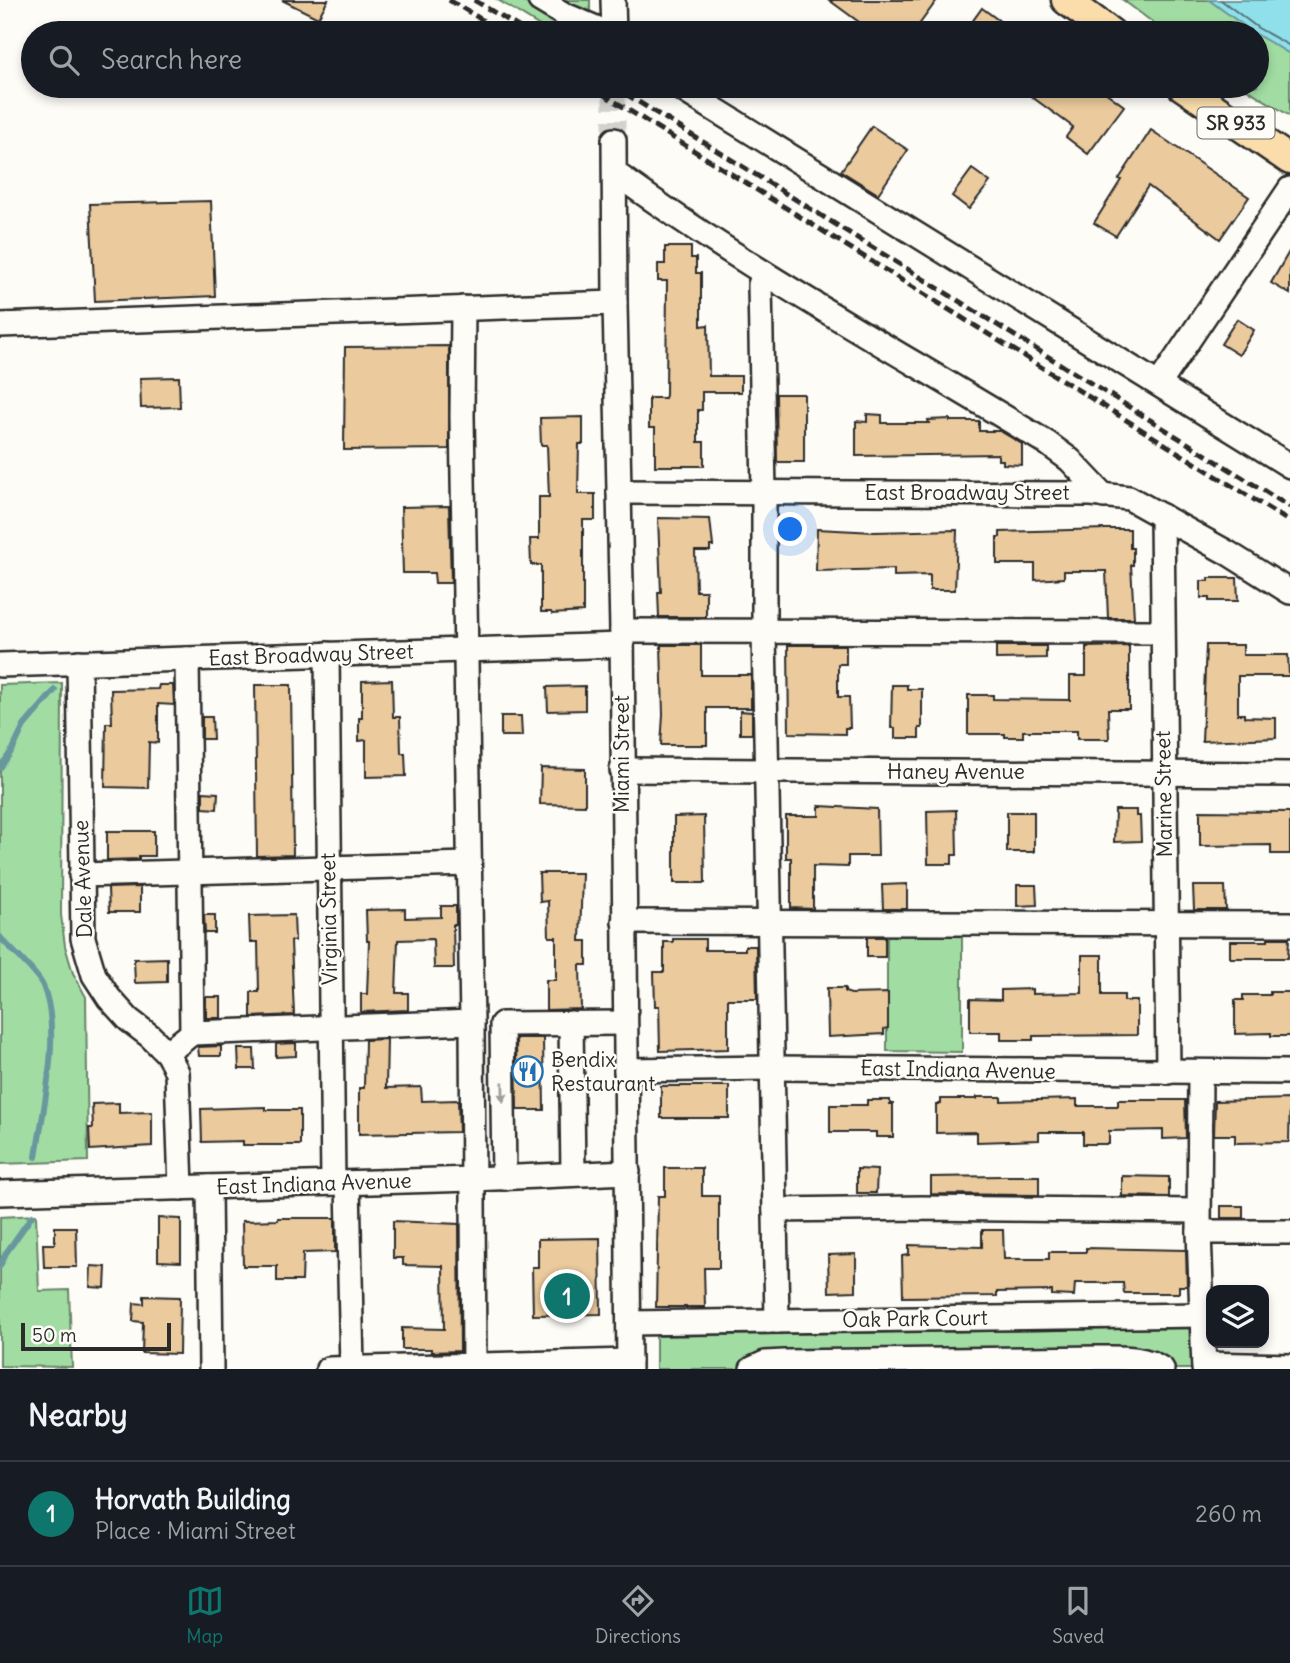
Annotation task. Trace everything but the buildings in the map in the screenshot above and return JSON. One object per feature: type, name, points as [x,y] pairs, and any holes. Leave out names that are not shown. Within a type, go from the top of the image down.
[{"type":"main road","points":[[1066,0],[1095,21]]},
{"type":"main road","name":"SR 933","points":[[1200,98],[1290,160]]},
{"type":"street","points":[[540,0],[579,21]]},
{"type":"street","points":[[613,0],[614,21]]},
{"type":"street","points":[[696,98],[1290,466]]},
{"type":"street","name":"Miami Street","points":[[614,139],[629,1365]]},
{"type":"street","points":[[615,173],[674,216],[764,273],[1047,443],[1070,460],[1104,496]]},
{"type":"street","points":[[1159,384],[1290,189]]},
{"type":"street","points":[[764,273],[760,285],[764,632],[777,1321]]},
{"type":"street","points":[[0,325],[615,303]]},
{"type":"street","points":[[463,308],[462,416],[472,1022],[474,1368]]},
{"type":"street","name":"East Broadway Street","points":[[619,492],[1129,498],[1290,592]]},
{"type":"street","name":"Marine Street","points":[[1162,516],[1168,1072]]},
{"type":"street","name":"East Broadway Street","points":[[0,665],[465,650],[622,638],[764,632],[1162,632]]},
{"type":"street","name":"Virginia Street","points":[[327,654],[330,1026],[352,1369]]},
{"type":"street","points":[[187,659],[192,1033]]},
{"type":"street","name":"Dale Avenue","points":[[79,662],[83,938],[94,975],[109,998],[167,1054],[177,1072],[181,1188]]},
{"type":"street","name":"Haney Avenue","points":[[622,770],[1290,774]]},
{"type":"street","points":[[81,875],[469,864]]},
{"type":"street","points":[[624,922],[1290,924]]},
{"type":"street","points":[[167,1054],[192,1033],[472,1022]]},
{"type":"street","points":[[571,1023],[573,1174]]},
{"type":"street","points":[[504,1178],[502,1024],[625,1023]]},
{"type":"street","name":"East Indiana Avenue","points":[[626,1070],[774,1068],[1290,1072]]},
{"type":"street","points":[[1200,1072],[1198,1221],[1204,1366],[1290,1366]]},
{"type":"street","name":"East Indiana Avenue","points":[[0,1193],[628,1172]]},
{"type":"street","points":[[209,1187],[211,1369]]},
{"type":"street","points":[[775,1210],[921,1208],[1198,1221],[1290,1232]]},
{"type":"street","name":"Oak Park Court","points":[[629,1324],[1201,1315]]},
{"type":"street","points":[[752,1369],[765,1363],[784,1362],[1100,1358],[1130,1358],[1153,1363],[1162,1369]]},
{"type":"street","points":[[328,1369],[629,1365]]},
{"type":"green space","points":[[498,0],[521,0],[559,21],[532,21]]},
{"type":"green space","points":[[549,0],[590,0],[590,19]]},
{"type":"green space","points":[[1123,0],[1209,0],[1238,21],[1151,21]]},
{"type":"green space","points":[[1269,41],[1290,54],[1290,116],[1261,98],[1269,98]]},
{"type":"green space","points":[[62,683],[61,915],[65,946],[73,973],[86,997],[88,1161],[0,1164],[0,685]]},
{"type":"green space","points":[[887,930],[962,930],[962,1052],[887,1051]]},
{"type":"green space","points":[[36,1215],[39,1291],[69,1290],[72,1367],[0,1366],[0,1217]]},
{"type":"green space","points":[[1189,1328],[1196,1338],[1196,1369],[656,1369],[656,1336]]},
{"type":"water","points":[[1209,0],[1290,0],[1290,54],[1269,42],[1269,21],[1238,21]]},
{"type":"waterway","points":[[0,768],[24,726],[55,690]]},
{"type":"waterway","points":[[0,937],[40,981],[48,1004],[51,1047],[36,1157]]},
{"type":"waterway","points":[[0,1266],[32,1216]]},
{"type":"tunnel","points":[[614,98],[614,140]]},
{"type":"railway","points":[[449,0],[484,21]]},
{"type":"railway","points":[[474,0],[508,21]]},
{"type":"railway","points":[[609,98],[1290,522]]},
{"type":"railway","points":[[632,98],[1290,507]]},
{"type":"place","name":"Bendix Restaurant","points":[[528,1072]]},
{"type":"place","name":"Horvath Building","points":[[567,1296]]}]
